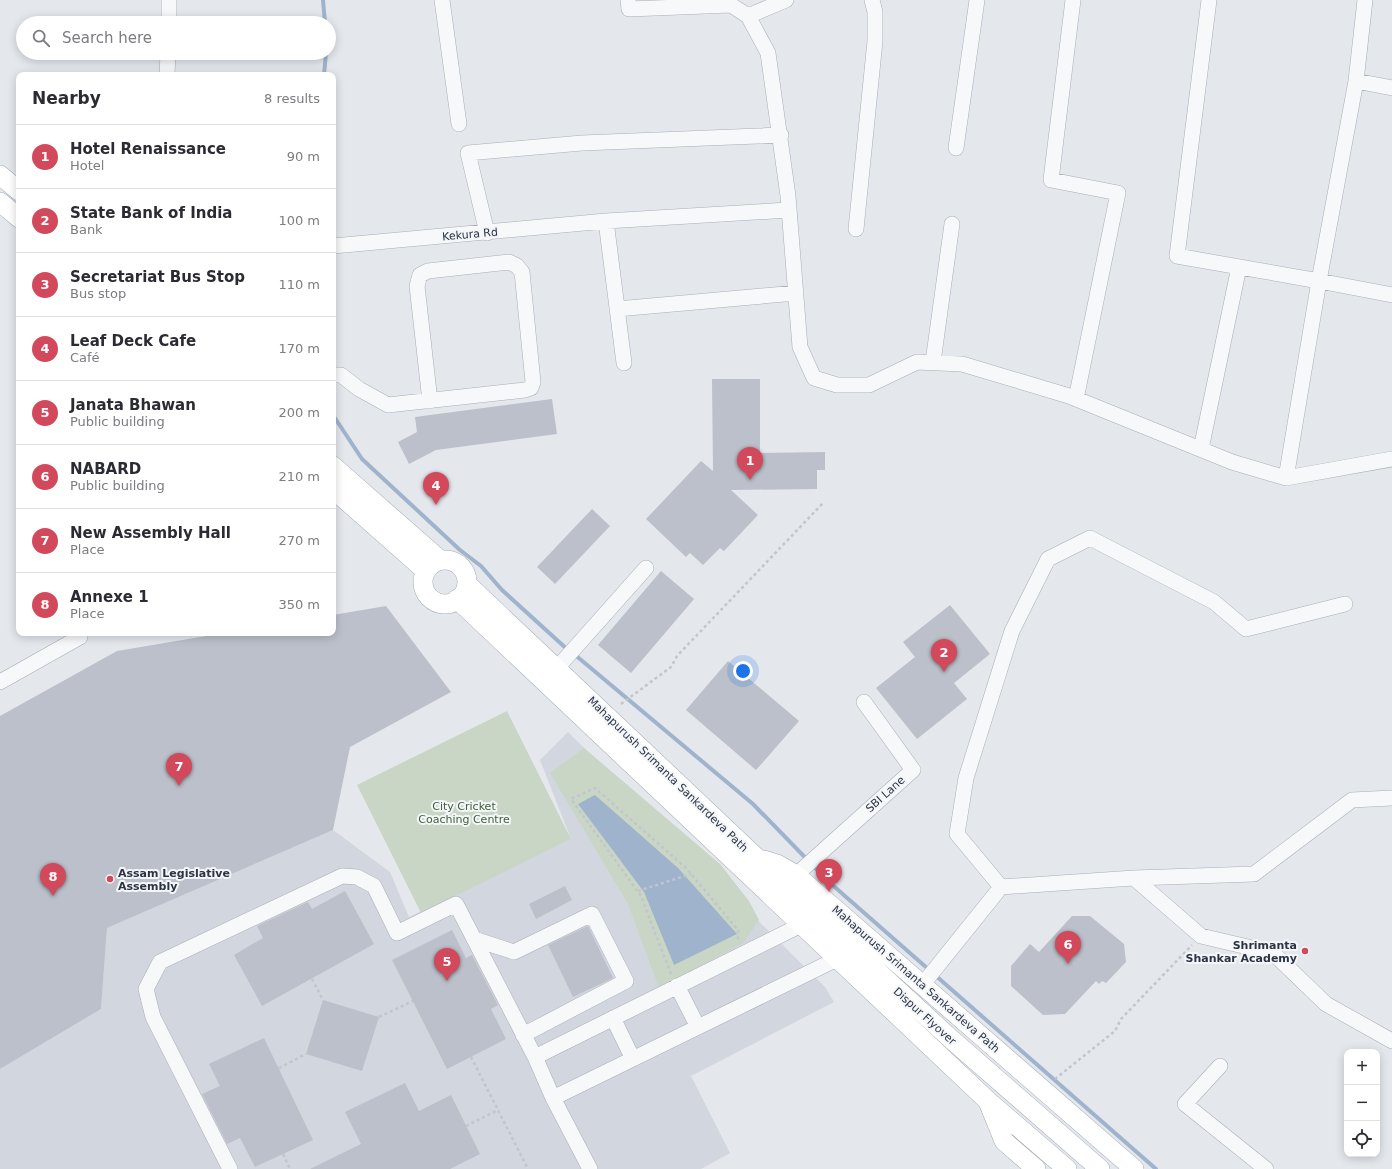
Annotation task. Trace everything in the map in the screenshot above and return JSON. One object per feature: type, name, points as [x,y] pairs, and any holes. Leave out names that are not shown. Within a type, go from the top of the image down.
[{"type":"main road","points":[[0,175],[16,188]]},
{"type":"main road","points":[[0,203],[16,216]]},
{"type":"main road","points":[[336,469],[433,566]]},
{"type":"main road","points":[[336,491],[433,566]]},
{"type":"main road","points":[[452,561],[458,564],[466,577],[462,592],[447,603],[432,600],[424,588],[423,581],[433,566],[452,561]]},
{"type":"main road","name":"Mahapurush Srimanta Sankardeva Path","points":[[462,592],[561,663],[755,858],[801,871],[1134,1169]]},
{"type":"main road","name":"Mahapurush Srimanta Sankardeva Path","points":[[462,592],[801,925],[845,954],[988,1101],[1067,1169]]},
{"type":"main road","name":"Dispur Flyover","points":[[755,858],[845,954],[951,1039],[1100,1169]]},
{"type":"main road","points":[[988,1101],[1004,1141],[1036,1169]]},
{"type":"street","points":[[169,0],[169,16]]},
{"type":"street","points":[[442,0],[459,124]]},
{"type":"street","points":[[628,0],[629,9],[731,3],[748,16],[768,53],[789,210],[800,347],[814,378],[837,385],[869,385],[917,362],[962,364],[1076,398],[1232,462],[1286,478],[1392,459]]},
{"type":"street","points":[[748,16],[786,0]]},
{"type":"street","points":[[856,229],[875,41],[875,12],[872,0]]},
{"type":"street","points":[[956,148],[977,0]]},
{"type":"street","points":[[1073,0],[1051,180],[1118,193],[1076,398]]},
{"type":"street","points":[[1210,0],[1177,256],[1392,295]]},
{"type":"street","points":[[1286,478],[1318,281],[1356,80],[1365,0]]},
{"type":"street","points":[[167,72],[168,60]]},
{"type":"street","points":[[1356,80],[1392,88]]},
{"type":"street","points":[[487,233],[468,153],[582,144],[780,135]]},
{"type":"street","name":"Kekura Rd","points":[[336,246],[606,221],[789,210]]},
{"type":"street","points":[[606,221],[624,362]]},
{"type":"street","points":[[933,362],[952,224]]},
{"type":"street","points":[[336,375],[341,375],[359,389],[388,405],[430,401],[525,390],[531,388],[533,382],[522,272],[517,266],[509,262],[428,270],[420,275],[417,286],[430,401]]},
{"type":"street","points":[[1201,449],[1239,267]]},
{"type":"street","points":[[617,309],[796,293]]},
{"type":"street","points":[[1001,887],[958,834],[966,778],[1012,631],[1048,559],[1090,538],[1214,602],[1246,628],[1345,604]]},
{"type":"street","points":[[561,663],[646,568]]},
{"type":"street","points":[[0,682],[80,636]]},
{"type":"street","name":"SBI Lane","points":[[801,871],[913,770],[864,702]]},
{"type":"street","points":[[925,982],[1001,887],[1134,878],[1254,874],[1352,800],[1392,798]]},
{"type":"street","points":[[230,1169],[153,1017],[146,989],[160,962],[342,876],[357,877],[374,886],[397,933],[456,904],[535,1057],[590,1169]]},
{"type":"street","points":[[1134,878],[1201,936],[1273,953],[1326,1004],[1392,1041]]},
{"type":"street","points":[[474,939],[514,952],[592,914],[626,981],[523,1035]]},
{"type":"street","points":[[535,1057],[613,1018],[675,982],[801,925]]},
{"type":"street","points":[[554,1098],[845,954]]},
{"type":"street","points":[[675,982],[698,1027]]},
{"type":"street","points":[[613,1018],[633,1059]]},
{"type":"street","points":[[1220,1066],[1185,1104],[1266,1169]]},
{"type":"path","points":[[621,704],[671,667],[677,656],[824,502]]},
{"type":"path","points":[[675,982],[641,896],[571,799],[595,788],[691,874],[738,930],[738,941],[732,945]]},
{"type":"path","points":[[638,891],[691,874]]},
{"type":"path","points":[[1054,1079],[1115,1031],[1121,1019],[1201,936]]},
{"type":"path","points":[[312,979],[323,1000]]},
{"type":"path","points":[[379,1017],[413,1001]]},
{"type":"path","points":[[279,1068],[306,1054]]},
{"type":"path","points":[[471,1057],[528,1169]]},
{"type":"path","points":[[466,1126],[498,1110]]},
{"type":"path","points":[[283,1154],[290,1169]]},
{"type":"shaded area","points":[[568,732],[825,987],[834,1002],[691,1076],[730,1153],[701,1169],[0,1169],[0,1069],[101,1009],[107,928],[333,830],[390,872],[409,917],[571,839],[540,760]]},
{"type":"green space","name":"City Cricket Coaching Centre","points":[[507,711],[571,839],[421,913],[357,785]]},
{"type":"green space","points":[[584,748],[720,864],[749,901],[759,920],[743,943],[659,988],[628,904],[550,773]]},
{"type":"water","points":[[595,795],[678,868],[737,934],[674,965],[644,892],[578,804]]},
{"type":"building","points":[[712,379],[760,379],[760,453],[825,452],[825,470],[817,470],[817,489],[731,490],[758,515],[724,551],[720,548],[703,565],[690,553],[686,557],[646,519],[701,461],[713,471]]},
{"type":"building","points":[[552,399],[557,434],[436,450],[409,464],[398,442],[417,432],[415,417]]},
{"type":"building","points":[[592,509],[610,526],[555,584],[537,567]]},
{"type":"building","points":[[661,571],[694,599],[631,673],[598,645]]},
{"type":"building","points":[[950,605],[990,654],[954,683],[967,699],[917,739],[876,688],[915,657],[903,642]]},
{"type":"building","name":"Assam Legislative Assembly","points":[[386,606],[451,692],[350,747],[333,830],[107,928],[101,1009],[0,1069],[0,716],[117,651],[206,636],[336,636],[336,614]]},
{"type":"building","points":[[728,661],[799,721],[756,770],[686,710]]},
{"type":"building","points":[[565,886],[572,900],[536,919],[529,904]]},
{"type":"building","points":[[345,891],[374,944],[262,1006],[234,955],[263,938],[257,926],[308,902],[312,909]]},
{"type":"building","points":[[1072,916],[1090,916],[1124,944],[1126,962],[1106,983],[1102,981],[1099,984],[1096,981],[1065,1014],[1043,1015],[1011,986],[1011,966],[1030,944],[1039,952]]},
{"type":"building","points":[[588,926],[613,978],[573,997],[548,945]]},
{"type":"building","points":[[452,930],[466,958],[472,955],[498,1005],[491,1009],[506,1039],[447,1069],[392,960]]},
{"type":"building","points":[[323,1000],[379,1017],[362,1071],[306,1054]]},
{"type":"building","points":[[264,1038],[313,1140],[255,1167],[240,1138],[227,1144],[202,1094],[220,1086],[209,1064]]},
{"type":"building","points":[[405,1083],[419,1111],[451,1095],[480,1154],[450,1169],[310,1169],[361,1144],[345,1112]]},
{"type":"waterway","points":[[323,0],[324,16]]},
{"type":"waterway","points":[[324,72],[325,60]]},
{"type":"waterway","points":[[336,420],[362,459],[460,550],[481,566],[502,590],[568,650]]},
{"type":"waterway","points":[[574,654],[753,804],[829,882],[1156,1169]]},
{"type":"place","name":"Hotel Renaissance","points":[[750,480]]},
{"type":"place","name":"Leaf Deck Cafe","points":[[436,505]]},
{"type":"place","name":"State Bank of India","points":[[944,672]]},
{"type":"place","name":"New Assembly Hall","points":[[179,786]]},
{"type":"place","name":"Assam Legislative Assembly","points":[[110,879]]},
{"type":"place","name":"Secretariat Bus Stop","points":[[829,892]]},
{"type":"place","name":"Annexe 1","points":[[53,896]]},
{"type":"place","name":"Shrimanta Shankar Academy","points":[[1305,951]]},
{"type":"place","name":"NABARD","points":[[1068,964]]},
{"type":"place","name":"Janata Bhawan","points":[[447,981]]}]
